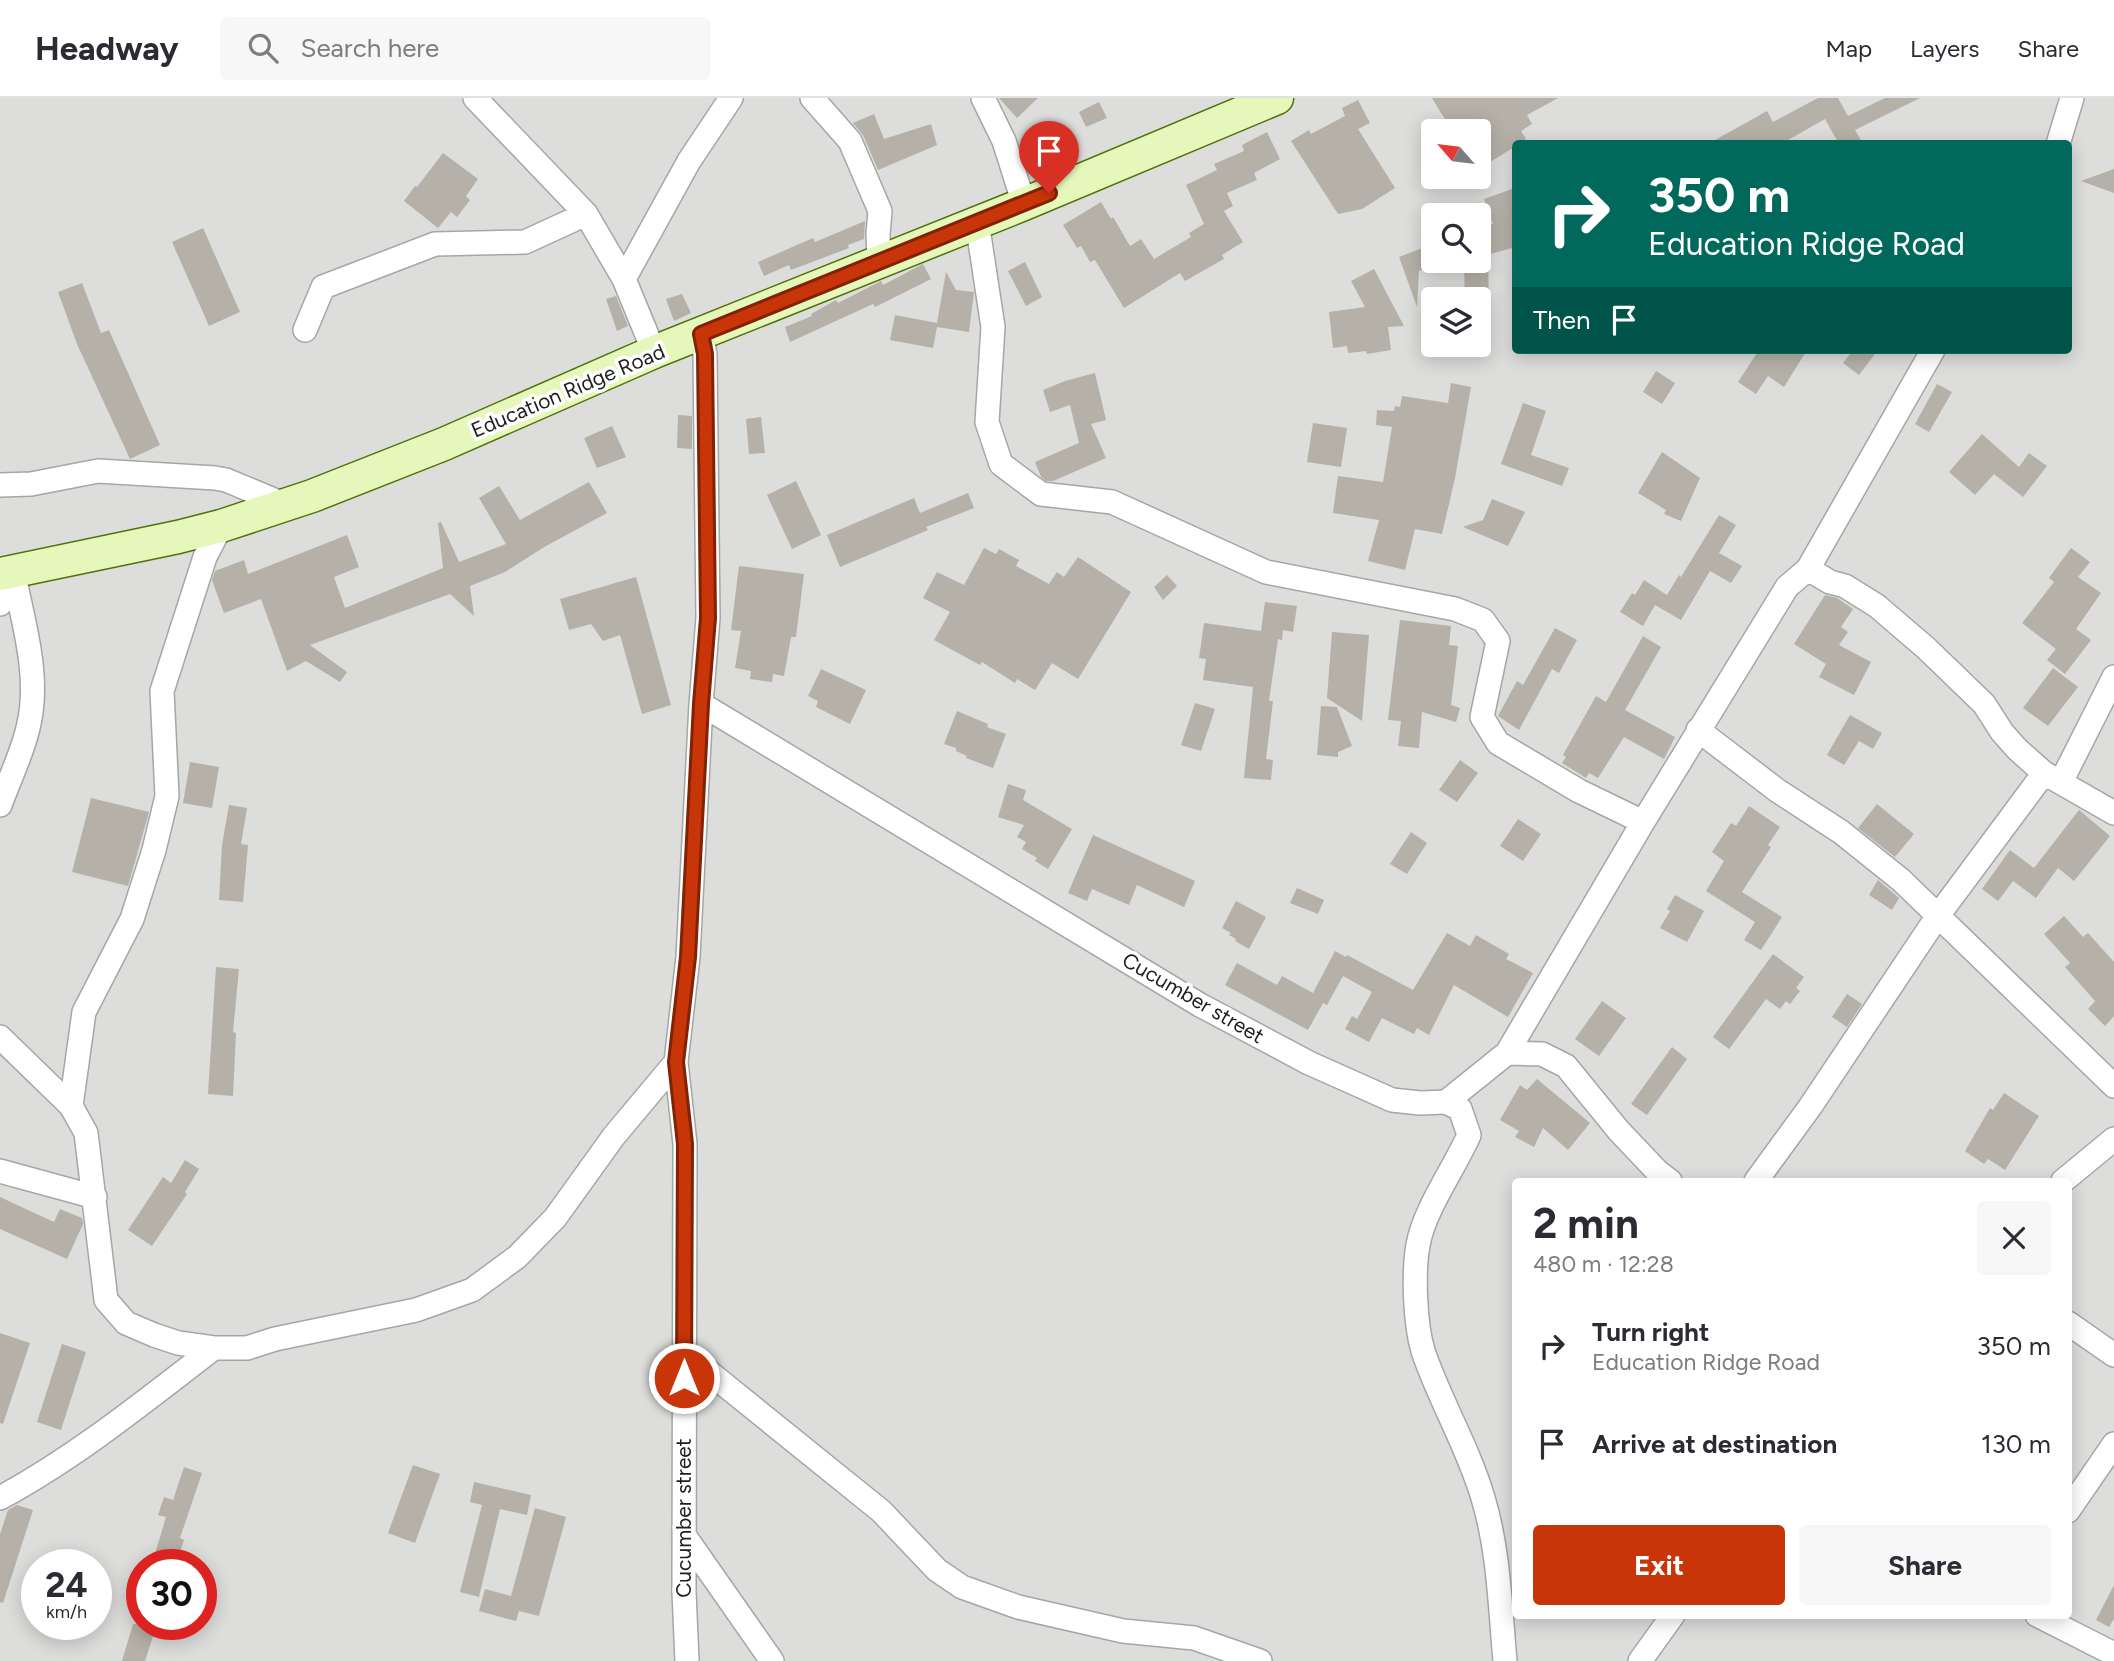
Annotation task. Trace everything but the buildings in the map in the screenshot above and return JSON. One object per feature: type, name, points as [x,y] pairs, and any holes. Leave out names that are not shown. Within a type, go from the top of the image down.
[{"type":"main road","name":"Education Ridge Road","points":[[7,573],[221,526],[286,505],[444,444],[654,352],[1024,204],[1277,98]]},
{"type":"street","points":[[475,98],[586,214],[624,279],[654,352]]},
{"type":"street","points":[[624,279],[689,161],[731,98]]},
{"type":"street","points":[[812,98],[850,141],[880,211],[879,262]]},
{"type":"street","points":[[983,98],[1004,141],[1024,204]]},
{"type":"street","points":[[2059,140],[2072,98]]},
{"type":"street","points":[[305,330],[323,287],[435,244],[525,242],[586,214]]},
{"type":"street","points":[[976,222],[993,327],[987,422],[1002,464],[1041,494],[1112,502],[1266,572],[1455,609],[1483,620],[1498,641],[1482,717],[1498,743],[1579,791],[1643,822]]},
{"type":"street","name":"Cucumber street","points":[[687,1661],[684,1535],[685,1144],[676,1062],[688,957],[708,618],[705,354],[701,334]]},
{"type":"street","points":[[1505,1661],[1497,1558],[1483,1499],[1423,1349],[1416,1304],[1418,1245],[1432,1205],[1455,1167],[1469,1135],[1460,1109],[1446,1102],[1507,1053],[1698,730],[1787,587],[1808,569],[1931,354]]},
{"type":"street","points":[[0,485],[31,484],[98,471],[215,478],[286,505]]},
{"type":"street","points":[[71,1106],[84,1012],[132,919],[154,850],[167,796],[162,691],[205,557],[221,526]]},
{"type":"street","points":[[1808,569],[1830,582],[1845,586],[1877,606],[1926,648],[1984,704],[2017,750],[2052,777],[2114,813]]},
{"type":"street","points":[[0,604],[7,573]]},
{"type":"street","points":[[0,805],[28,728],[32,671],[7,573]]},
{"type":"street","points":[[1758,1178],[1810,1107],[1937,917],[2052,777],[2114,677]]},
{"type":"street","name":"Cucumber street","points":[[701,704],[1224,1018],[1309,1063],[1392,1100],[1446,1102]]},
{"type":"street","points":[[1698,730],[1778,790],[1841,832],[1901,880],[2114,1086]]},
{"type":"street","points":[[0,1037],[71,1106],[86,1133],[106,1300],[126,1323],[178,1343],[214,1348],[247,1348],[275,1339],[416,1310],[472,1290],[517,1257],[555,1217],[614,1136],[676,1062]]},
{"type":"street","points":[[1507,1053],[1542,1054],[1566,1066],[1619,1131],[1666,1178]]},
{"type":"street","points":[[2067,1178],[2114,1139]]},
{"type":"street","points":[[0,1171],[95,1196]]},
{"type":"street","points":[[2072,1326],[2114,1355]]},
{"type":"street","points":[[0,1499],[120,1421],[214,1348]]},
{"type":"street","points":[[684,1352],[881,1511],[937,1570],[962,1587],[1018,1607],[1124,1632],[1194,1638],[1259,1661]]},
{"type":"street","points":[[2072,1505],[2114,1444]]},
{"type":"street","points":[[684,1535],[772,1661]]},
{"type":"street","points":[[1640,1661],[1670,1619]]},
{"type":"street","points":[[2045,1619],[2114,1654]]},
{"type":"shaded area","points":[[0,98],[2114,98],[2114,1661],[0,1661]]},
{"type":"route","points":[[684,1378],[685,1144],[676,1062],[688,957],[708,618],[705,354],[701,334],[1049,193]]}]
